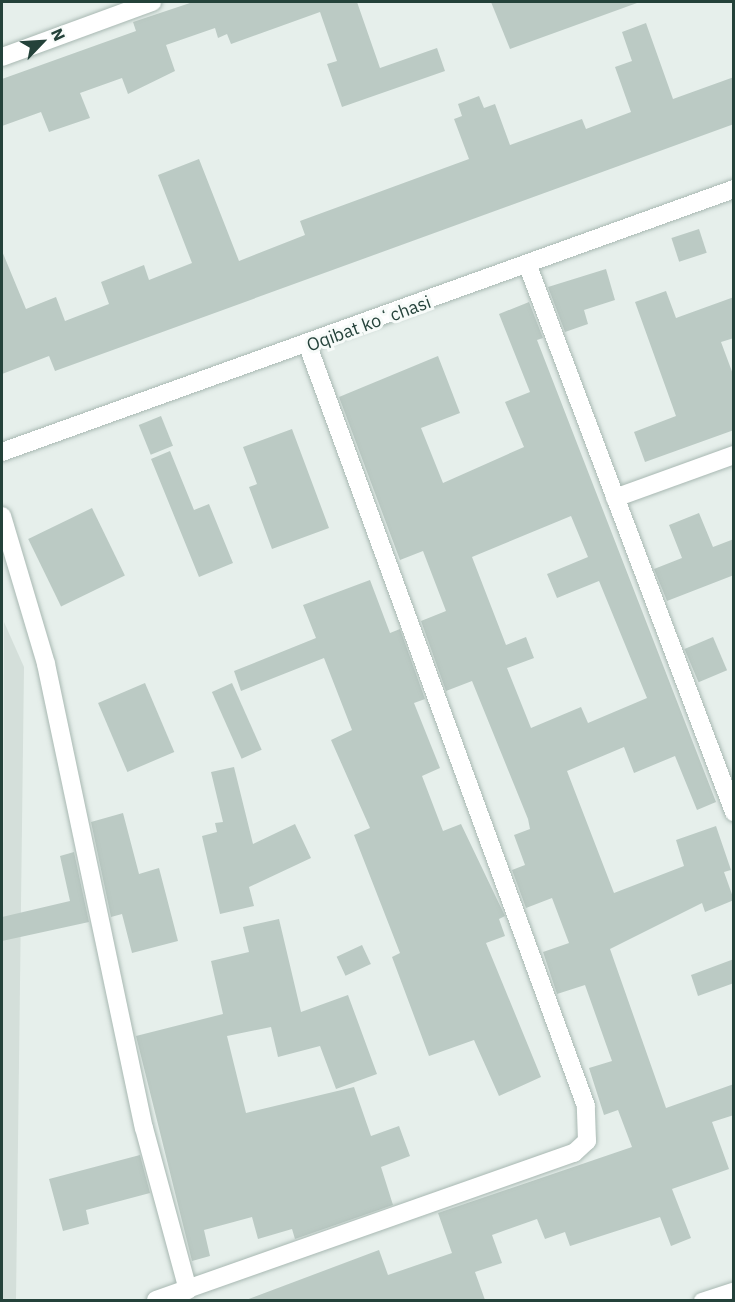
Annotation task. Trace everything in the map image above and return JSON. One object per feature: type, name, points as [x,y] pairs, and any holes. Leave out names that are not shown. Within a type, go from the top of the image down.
[{"type":"street","points":[[2,57],[153,2]]},
{"type":"street","name":"Oqibat koʻchasi","points":[[2,452],[308,346],[734,189]]},
{"type":"street","points":[[528,266],[734,812]]},
{"type":"street","points":[[156,1300],[574,1153],[587,1141],[586,1106],[308,346]]},
{"type":"street","points":[[615,498],[734,455]]},
{"type":"street","points":[[2,516],[46,664],[144,1128],[188,1290]]},
{"type":"lane","points":[[702,1300],[734,1289]]},
{"type":"shaded area","points":[[4,622],[24,667],[16,1300],[2,1300]]},
{"type":"building","points":[[193,2],[357,2],[380,68],[437,48],[445,71],[342,107],[327,64],[337,61],[320,12],[231,44],[227,34],[218,38],[215,28],[166,45],[175,71],[128,94],[122,78],[80,93],[90,118],[49,132],[41,112],[2,126],[2,79],[136,31],[133,22]]},
{"type":"building","points":[[491,2],[637,2],[637,3],[510,49]]},
{"type":"building","points":[[646,23],[673,99],[734,77],[734,124],[55,371],[49,356],[2,374],[2,251],[26,309],[56,297],[65,321],[109,304],[101,282],[144,265],[149,280],[192,263],[158,175],[199,159],[239,261],[305,235],[300,221],[469,159],[454,119],[462,116],[458,104],[479,96],[484,108],[495,104],[510,145],[582,119],[586,129],[631,112],[615,67],[632,61],[622,32]]},
{"type":"building","points":[[699,229],[707,253],[679,262],[671,238]]},
{"type":"building","points":[[606,269],[615,300],[584,310],[588,324],[565,332],[548,287]]},
{"type":"building","points":[[666,291],[676,318],[734,297],[734,338],[721,342],[734,377],[734,430],[645,462],[634,432],[676,416],[635,302]]},
{"type":"building","points":[[529,302],[543,338],[537,340],[716,802],[697,810],[675,756],[634,773],[624,747],[567,771],[614,893],[684,866],[676,840],[716,826],[731,870],[724,872],[734,900],[705,912],[702,903],[610,949],[666,1108],[734,1084],[734,1115],[712,1122],[729,1169],[672,1189],[691,1238],[671,1246],[660,1217],[570,1246],[565,1232],[545,1239],[537,1219],[492,1235],[502,1263],[475,1272],[485,1300],[246,1300],[379,1250],[388,1275],[452,1253],[438,1213],[632,1147],[618,1110],[604,1115],[589,1068],[612,1061],[585,985],[557,994],[543,952],[569,943],[552,898],[526,908],[512,870],[525,865],[514,835],[530,829],[528,819],[472,681],[446,691],[421,621],[446,611],[423,551],[400,560],[339,397],[438,356],[460,413],[421,428],[443,483],[524,447],[505,402],[530,392],[499,314]],"holes":[[[571,516],[588,557],[547,574],[557,598],[599,581],[647,698],[588,723],[581,707],[531,728],[507,668],[534,658],[526,637],[506,645],[472,557]]]},
{"type":"building","points":[[161,416],[173,446],[151,455],[139,425]]},
{"type":"building","points":[[292,429],[329,528],[272,549],[249,487],[257,484],[243,447]]},
{"type":"building","points":[[170,451],[194,510],[209,504],[233,563],[199,577],[151,459]]},
{"type":"building","points":[[92,508],[125,575],[61,607],[28,539]]},
{"type":"building","points":[[699,513],[713,547],[734,539],[734,575],[667,601],[654,569],[682,558],[669,525]]},
{"type":"building","points":[[370,580],[390,633],[400,629],[425,699],[414,703],[440,768],[422,776],[443,831],[461,824],[505,916],[499,919],[505,936],[486,943],[541,1077],[499,1096],[474,1040],[429,1056],[392,957],[400,953],[354,835],[370,828],[331,740],[352,730],[324,658],[241,691],[234,671],[316,638],[303,605]]},
{"type":"building","points":[[713,637],[727,670],[699,682],[684,649]]},
{"type":"building","points":[[145,683],[174,752],[127,772],[98,703]]},
{"type":"building","points":[[232,683],[262,750],[242,759],[212,692]]},
{"type":"building","points":[[234,767],[253,844],[295,824],[311,858],[249,887],[254,906],[220,914],[202,836],[217,832],[215,823],[223,822],[211,772]]},
{"type":"building","points":[[123,813],[139,874],[159,868],[178,941],[132,953],[122,914],[111,917],[91,822]]},
{"type":"building","points":[[74,852],[89,922],[2,941],[2,917],[70,901],[60,856]]},
{"type":"building","points":[[279,919],[301,1012],[348,995],[377,1074],[336,1089],[320,1046],[278,1057],[271,1027],[227,1036],[246,1113],[354,1087],[371,1136],[399,1126],[410,1156],[381,1167],[393,1205],[295,1239],[292,1229],[258,1239],[252,1217],[204,1230],[210,1256],[192,1261],[136,1036],[223,1014],[211,961],[249,952],[243,927]]},
{"type":"building","points":[[362,945],[371,964],[345,976],[337,957]]},
{"type":"building","points":[[734,959],[734,983],[698,996],[691,975]]},
{"type":"building","points":[[140,1155],[150,1193],[86,1210],[89,1224],[63,1231],[49,1179]]}]
